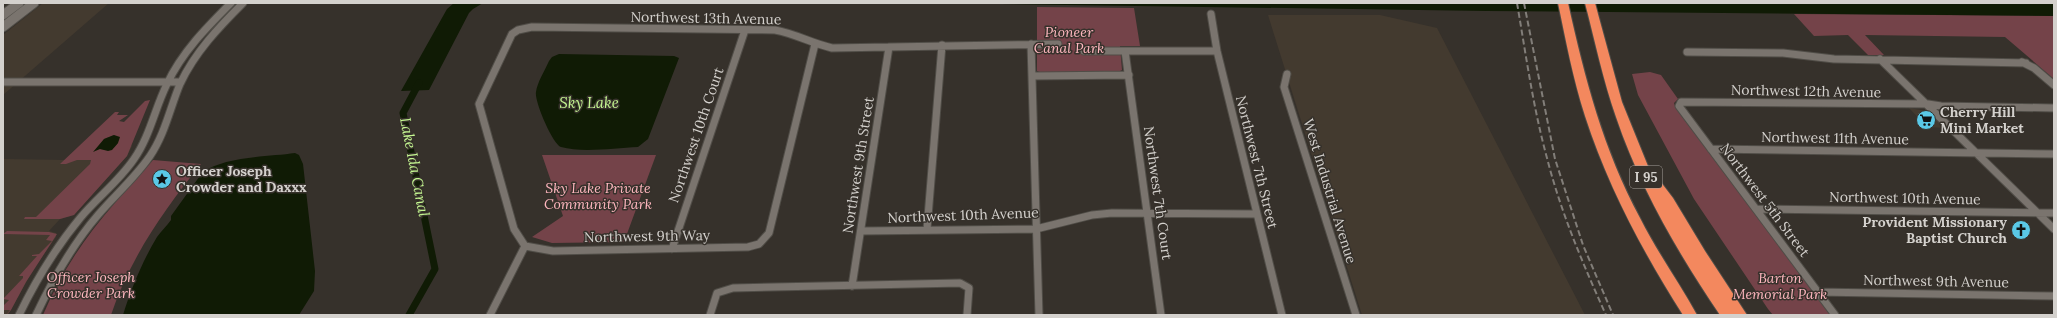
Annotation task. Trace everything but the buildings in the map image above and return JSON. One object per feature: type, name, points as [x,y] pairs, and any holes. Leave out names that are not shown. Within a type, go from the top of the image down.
[{"type":"highway","name":"I 95","points":[[1563,3],[1585,99],[1606,160],[1639,230],[1690,315]]},
{"type":"highway","name":"I 95","points":[[1590,3],[1620,111],[1640,164],[1676,235],[1727,315]]},
{"type":"highway","points":[[1640,164],[1670,201],[1700,254],[1740,315]]},
{"type":"main road","points":[[3,15],[19,3]]},
{"type":"main road","points":[[3,27],[34,3]]},
{"type":"street","points":[[19,315],[34,285],[60,245],[82,217],[128,167],[139,150],[167,82],[186,51],[231,3]]},
{"type":"street","points":[[36,315],[52,283],[77,243],[151,154],[160,138],[181,82],[199,51],[242,3]]},
{"type":"street","name":"Northwest 7th Street","points":[[1211,14],[1217,51],[1282,315]]},
{"type":"street","points":[[213,21],[225,21]]},
{"type":"street","name":"Northwest 13th Avenue","points":[[525,246],[514,229],[479,104],[512,34],[518,30],[532,27],[789,32],[801,36],[815,44],[837,48],[1058,44]]},
{"type":"street","name":"Northwest 10th Court","points":[[672,249],[745,30]]},
{"type":"street","name":"Northwest 9th Way","points":[[525,246],[553,251],[748,247],[759,244],[767,237],[815,44]]},
{"type":"street","points":[[1032,44],[1039,315]]},
{"type":"street","points":[[927,229],[942,45]]},
{"type":"street","name":"Northwest 9th Street","points":[[852,286],[888,47]]},
{"type":"street","points":[[1084,51],[1217,51]]},
{"type":"street","points":[[1033,76],[1129,75],[1125,51]]},
{"type":"street","points":[[1687,52],[1783,53],[1834,59],[1933,59],[2026,63],[2054,85]]},
{"type":"street","points":[[1880,59],[1928,104],[2054,229]]},
{"type":"street","name":"West Industrial Avenue","points":[[1287,74],[1284,88],[1356,315]]},
{"type":"street","name":"Northwest 7th Court","points":[[1129,75],[1161,315]]},
{"type":"street","points":[[3,82],[181,82]]},
{"type":"street","name":"Northwest 12th Avenue","points":[[1683,101],[1928,104],[2054,108]]},
{"type":"street","name":"Northwest 5th Street","points":[[1683,101],[1679,104],[1680,106],[1835,315]]},
{"type":"street","name":"Northwest 12th Avenue","points":[[1975,105],[2054,104]]},
{"type":"street","name":"Northwest 11th Avenue","points":[[1711,149],[2054,154]]},
{"type":"street","name":"Northwest 10th Avenue","points":[[1756,208],[2054,213]]},
{"type":"street","name":"Northwest 10th Avenue","points":[[861,231],[927,229],[1036,229],[1092,215],[1112,213],[1256,214]]},
{"type":"street","points":[[490,315],[525,246]]},
{"type":"street","points":[[710,315],[717,293],[733,288],[960,283],[969,288],[967,315]]},
{"type":"street","name":"Northwest 9th Avenue","points":[[1818,292],[2054,296]]},
{"type":"shaded area","points":[[43,3],[109,3],[3,95],[3,35]]},
{"type":"shaded area","points":[[1268,15],[1380,15],[1437,28],[1585,315],[1362,315]]},
{"type":"shaded area","points":[[1909,108],[1927,111],[1945,128],[1927,127]]},
{"type":"shaded area","points":[[102,125],[132,146],[127,156],[74,215],[60,219],[49,231],[56,233],[56,237],[34,268],[8,315],[3,315],[3,159],[67,160]]},
{"type":"green space","name":"Pioneer Canal Park","points":[[1037,7],[1134,8],[1140,46],[1120,46],[1122,70],[1118,72],[1042,73],[1037,71]]},
{"type":"green space","points":[[1794,14],[2054,16],[2054,79],[2005,37],[1865,35],[1884,55],[1868,55],[1848,35],[1814,36]]},
{"type":"green space","name":"Barton Memorial Park","points":[[1650,72],[1661,75],[1678,99],[1674,103],[1675,106],[1830,315],[1773,315],[1768,309],[1694,199],[1638,95],[1632,74]]},
{"type":"green space","points":[[150,100],[127,156],[74,215],[60,219],[24,219],[25,217],[36,217],[90,164],[91,160],[77,160],[66,164],[60,164],[115,112],[119,112],[117,115],[128,115],[119,121],[124,122],[145,101]],"holes":[[[114,135],[118,143],[110,149],[100,149],[104,139]]]},
{"type":"green space","name":"Sky Lake Private Community Park","points":[[542,155],[656,155],[624,242],[552,243],[532,237],[563,216]]},
{"type":"green space","name":"Officer Joseph Crowder Park","points":[[153,160],[201,164],[149,235],[128,274],[111,315],[43,315],[57,285],[83,243],[123,193]]},
{"type":"green space","points":[[7,231],[49,232],[57,234],[26,282],[11,310],[6,315],[10,310],[3,310],[3,306],[9,300],[3,299],[23,278],[23,276],[19,276],[37,256],[32,255],[39,254],[52,241],[46,240],[50,235],[3,234]]},
{"type":"water","points":[[454,3],[483,3],[469,13],[429,90],[401,91],[447,9]]},
{"type":"water","points":[[935,3],[2054,3],[2054,16],[1486,11]]},
{"type":"water","name":"Sky Lake","points":[[559,54],[674,56],[679,58],[648,139],[638,147],[579,150],[561,147],[553,139],[549,131],[536,97],[539,81],[549,61],[552,57]]},
{"type":"water","points":[[114,135],[120,137],[118,143],[112,150],[108,151],[100,149],[93,152],[104,139]]},
{"type":"water","points":[[295,153],[299,155],[303,164],[315,271],[314,291],[299,315],[123,315],[138,275],[152,246],[171,220],[171,216],[202,173],[211,167],[234,160]]},
{"type":"waterway","name":"Lake Ida Canal","points":[[409,315],[435,269],[403,113],[419,83]]},
{"type":"railway","points":[[1517,3],[1542,139],[1553,178],[1573,238],[1606,315]]},
{"type":"railway","points":[[1524,3],[1555,159],[1583,245],[1613,315]]},
{"type":"place","name":"Cherry Hill Mini Market","points":[[1926,120]]},
{"type":"place","name":"Officer Joseph Crowder and Daxxx","points":[[162,179]]},
{"type":"place","name":"Provident Missionary Baptist Church","points":[[2021,230]]}]
